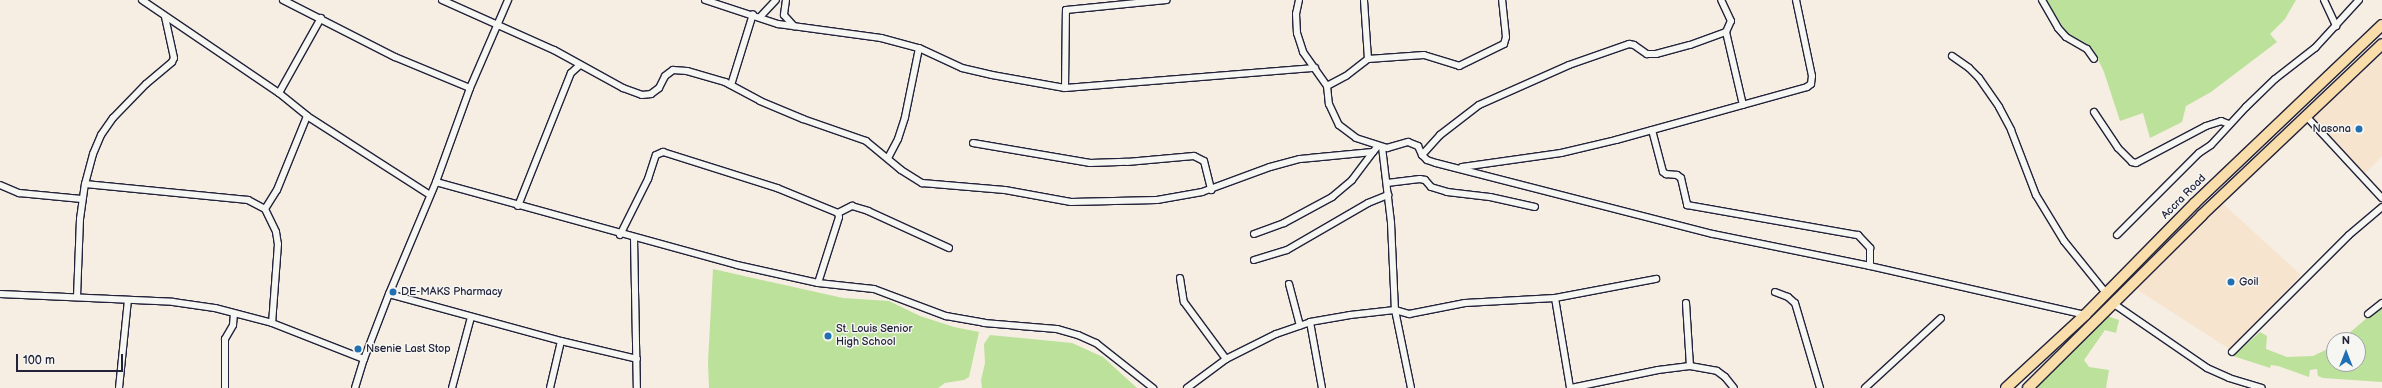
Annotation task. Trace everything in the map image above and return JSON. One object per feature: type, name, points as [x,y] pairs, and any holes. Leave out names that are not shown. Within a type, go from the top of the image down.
[{"type":"highway","name":"Accra Road","points":[[2006,388],[2085,315],[2242,156],[2382,24]]},
{"type":"highway","points":[[2028,388],[2202,215],[2382,44]]},
{"type":"street","points":[[142,0],[279,93],[307,116],[430,195]]},
{"type":"street","points":[[283,0],[395,57],[470,88]]},
{"type":"street","points":[[442,0],[554,50],[623,88],[642,95],[651,94],[659,88],[665,76],[673,70],[687,71],[730,85],[760,101],[803,119],[866,141],[901,170],[922,183],[1005,190],[1071,202],[1157,200],[1211,190],[1270,167],[1300,159],[1373,152]]},
{"type":"street","points":[[355,388],[364,358],[436,182],[470,88],[508,0]]},
{"type":"street","points":[[705,0],[795,26],[881,38],[919,48],[962,68],[992,75],[1066,88],[1316,68]]},
{"type":"street","points":[[760,17],[776,0]]},
{"type":"street","points":[[786,0],[784,15],[795,26]]},
{"type":"street","points":[[1066,88],[1066,10],[1134,1],[1167,0]]},
{"type":"street","points":[[1299,0],[1296,14],[1297,32],[1303,52],[1316,68],[1327,86],[1330,104],[1339,125],[1356,138],[1387,148],[1408,142],[1418,146],[1422,156],[1436,163],[1458,167],[1713,234],[1870,266],[2085,315]]},
{"type":"street","points":[[1364,0],[1368,59]]},
{"type":"street","points":[[1327,86],[1356,69],[1368,59],[1424,55],[1459,66],[1504,44],[1506,37],[1502,0]]},
{"type":"street","points":[[1721,0],[1731,21],[1726,32],[1743,105]]},
{"type":"street","points":[[1458,167],[1561,153],[1652,130],[1807,87],[1811,84],[1812,76],[1796,0]]},
{"type":"street","points":[[2042,0],[2058,28],[2066,37],[2087,49],[2094,59]]},
{"type":"street","points":[[2324,0],[2336,26]]},
{"type":"street","points":[[2117,235],[2199,153],[2211,145],[2229,124],[2275,79],[2315,48],[2359,0]]},
{"type":"street","points":[[730,85],[753,14]]},
{"type":"street","points":[[77,297],[82,199],[97,143],[106,127],[139,90],[172,62],[174,58],[165,17]]},
{"type":"street","points":[[279,93],[321,18]]},
{"type":"street","points":[[1422,156],[1440,135],[1479,105],[1569,65],[1629,44],[1634,45],[1647,54],[1656,54],[1690,45],[1726,32]]},
{"type":"street","points":[[888,158],[898,139],[905,117],[919,48]]},
{"type":"street","points":[[1952,56],[1969,68],[1979,78],[1998,107],[2010,130],[2036,195],[2064,241],[2106,293]]},
{"type":"street","points":[[518,206],[571,73],[580,65]]},
{"type":"street","points":[[2094,112],[2118,148],[2132,162],[2136,163],[2206,126],[2221,121],[2229,124]]},
{"type":"street","points":[[265,209],[277,190],[307,116]]},
{"type":"street","points":[[2306,116],[2382,198]]},
{"type":"street","points":[[1652,130],[1663,172],[1666,174],[1678,175],[1681,178],[1687,205],[1858,235],[1870,248],[1870,266]]},
{"type":"street","points":[[973,143],[1090,163],[1127,162],[1194,156],[1204,161],[1211,190]]},
{"type":"street","points":[[1254,234],[1298,217],[1332,198],[1352,180],[1373,152],[1380,147]]},
{"type":"street","points":[[1380,147],[1387,183],[1391,224],[1395,310],[1411,388]]},
{"type":"street","points":[[620,234],[648,179],[656,155],[663,152],[770,186],[838,213]]},
{"type":"street","points":[[1387,183],[1420,179],[1424,180],[1431,187],[1447,192],[1490,198],[1535,208]]},
{"type":"street","points":[[436,182],[634,238],[818,283],[874,290],[946,316],[984,323],[1057,330],[1078,335],[1096,343],[1153,388]]},
{"type":"street","points":[[85,184],[248,200],[265,209],[276,232],[278,244],[272,323]]},
{"type":"street","points":[[0,185],[19,193],[82,199]]},
{"type":"street","points":[[1254,260],[1287,250],[1368,203],[1388,194]]},
{"type":"street","points":[[838,213],[852,206],[868,210],[949,248]]},
{"type":"street","points":[[2232,352],[2349,236],[2382,207]]},
{"type":"street","points":[[818,283],[839,217],[838,213]]},
{"type":"street","points":[[634,238],[637,388]]},
{"type":"street","points":[[1180,278],[1184,302],[1226,359]]},
{"type":"street","points":[[1187,388],[1226,359],[1276,334],[1310,322],[1350,314],[1395,310],[1409,314],[1465,303],[1554,298],[1656,279]]},
{"type":"street","points":[[1288,284],[1300,326]]},
{"type":"street","points":[[1775,292],[1788,297],[1795,302],[1820,388]]},
{"type":"street","points":[[0,294],[193,304],[272,323],[364,358]]},
{"type":"street","points":[[389,294],[471,318],[637,359]]},
{"type":"street","points":[[1554,298],[1571,388],[1658,370],[1690,366],[1717,372],[1725,377],[1734,388]]},
{"type":"street","points":[[119,388],[128,300]]},
{"type":"street","points":[[1686,303],[1690,366]]},
{"type":"street","points":[[2368,314],[2382,303]]},
{"type":"street","points":[[2114,304],[2207,368],[2261,388]]},
{"type":"street","points":[[224,388],[225,339],[232,325],[234,314]]},
{"type":"street","points":[[452,388],[471,318]]},
{"type":"street","points":[[1865,388],[1941,318]]},
{"type":"street","points":[[1310,322],[1322,388]]},
{"type":"street","points":[[550,388],[561,341]]},
{"type":"shaded area","points":[[2382,48],[2382,156],[2364,175],[2308,118]]},
{"type":"shaded area","points":[[2220,201],[2301,275],[2231,350],[2133,287]]},
{"type":"green space","points":[[2046,0],[2296,0],[2285,19],[2270,34],[2277,42],[2211,92],[2186,106],[2182,122],[2150,138],[2143,113],[2120,121],[2104,72],[2093,49],[2067,33]]},
{"type":"green space","name":"St. Louis Senior High School","points":[[713,269],[843,298],[889,301],[920,316],[954,327],[979,332],[969,377],[964,380],[945,383],[938,388],[709,388],[708,362]]},
{"type":"green space","points":[[2382,305],[2382,382],[2323,378],[2318,376],[2317,369],[2310,370],[2309,377],[2278,366],[2271,365],[2270,368],[2233,356],[2260,332],[2267,336],[2266,349],[2287,357],[2313,356],[2326,350],[2326,372],[2366,372],[2366,332],[2350,332]]},
{"type":"green space","points":[[2107,316],[2119,320],[2116,333],[2105,330],[2084,360],[2089,367],[2109,370],[2106,388],[2032,388]]},
{"type":"green space","points":[[990,335],[1072,343],[1103,357],[1137,388],[982,388],[981,380],[985,363],[984,344]]},
{"type":"place","name":"Nasona","points":[[2359,129]]},
{"type":"place","name":"Goil","points":[[2231,282]]},
{"type":"place","name":"DE-MAKS Pharmacy","points":[[393,292]]},
{"type":"place","name":"St. Louis Senior High School","points":[[828,336]]},
{"type":"place","name":"Nsenie Last Stop","points":[[358,349]]}]
